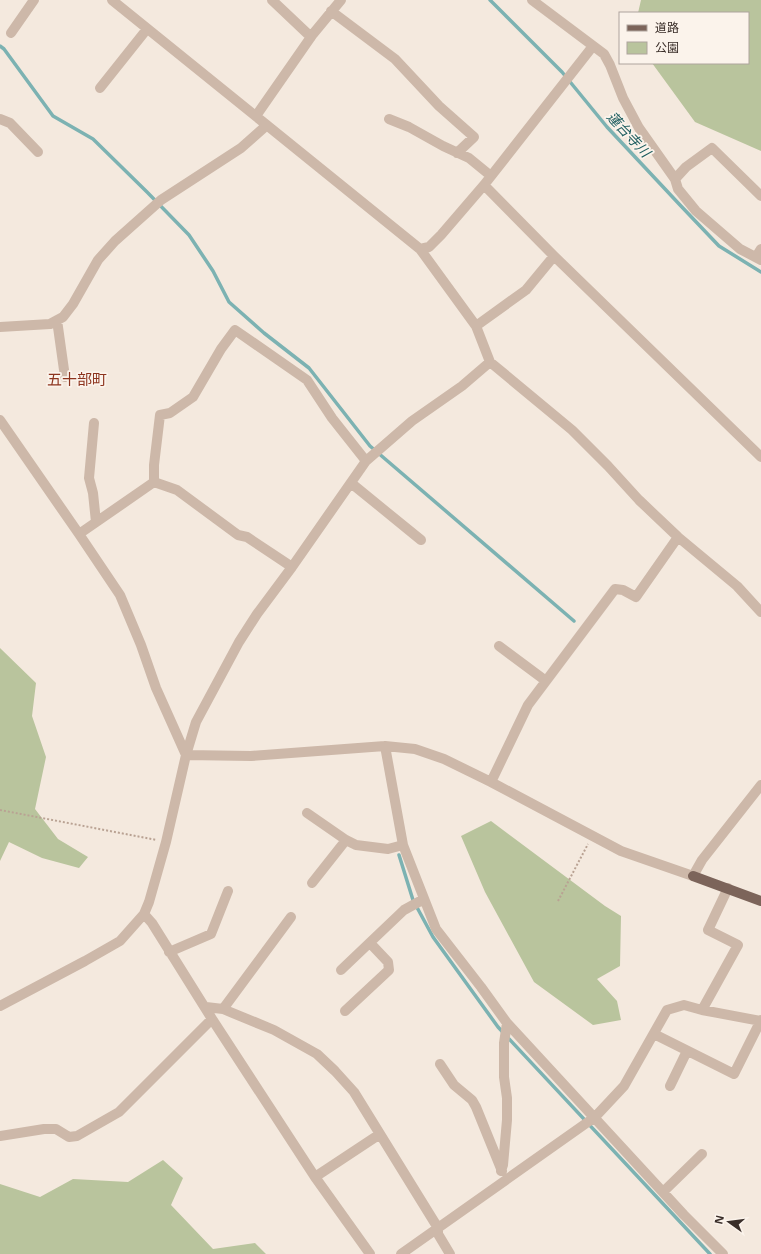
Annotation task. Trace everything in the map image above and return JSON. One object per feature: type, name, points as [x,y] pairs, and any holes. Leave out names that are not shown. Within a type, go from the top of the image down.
[{"type":"main road","points":[[693,876],[761,900]]},
{"type":"street","points":[[11,33],[34,0]]},
{"type":"street","points":[[112,0],[420,249],[476,326],[490,362],[572,430],[639,500],[678,537],[737,586],[761,612]]},
{"type":"street","points":[[272,0],[311,36]]},
{"type":"street","points":[[256,116],[311,36],[340,0]]},
{"type":"street","points":[[532,0],[604,54],[623,98],[639,128],[675,179],[678,189],[696,211],[740,249],[759,255]]},
{"type":"street","points":[[331,11],[395,59],[439,106],[474,137],[457,153]]},
{"type":"street","points":[[100,88],[147,29]]},
{"type":"street","points":[[420,249],[429,247],[442,234],[484,185],[593,46]]},
{"type":"street","points":[[0,119],[10,123],[38,152]]},
{"type":"street","points":[[389,119],[409,127],[469,158],[491,176]]},
{"type":"street","points":[[0,327],[50,324],[63,317],[73,304],[98,260],[115,241],[162,200],[241,148],[267,125]]},
{"type":"street","points":[[675,179],[686,167],[712,148],[761,196]]},
{"type":"street","points":[[484,185],[554,256],[761,457]]},
{"type":"street","points":[[476,326],[526,290],[554,256]]},
{"type":"street","points":[[57,320],[65,377]]},
{"type":"street","points":[[154,482],[154,465],[160,414],[170,413],[193,397],[221,349],[235,330],[307,380],[332,418],[366,461]]},
{"type":"street","points":[[0,1006],[85,961],[120,940],[144,914],[149,902],[166,842],[186,755],[196,722],[239,642],[257,614],[292,567],[366,461],[412,421],[462,386],[490,362]]},
{"type":"street","points":[[0,418],[120,595],[141,645],[156,688],[186,755]]},
{"type":"street","points":[[94,423],[89,478],[93,493],[96,522]]},
{"type":"street","points":[[79,534],[154,482]]},
{"type":"street","points":[[154,482],[177,490],[238,535],[247,537],[292,567]]},
{"type":"street","points":[[351,483],[421,540]]},
{"type":"street","points":[[491,782],[528,705],[615,589],[622,590],[636,597],[678,537]]},
{"type":"street","points":[[499,646],[546,681]]},
{"type":"street","points":[[186,755],[251,756],[385,746],[415,749],[444,759],[491,782],[621,851],[693,876],[702,860],[761,785]]},
{"type":"street","points":[[385,746],[404,845],[436,929],[481,986],[507,1023],[723,1254]]},
{"type":"street","points":[[307,813],[346,840],[356,845],[396,848],[404,845]]},
{"type":"street","points":[[312,883],[346,840]]},
{"type":"street","points":[[702,1010],[738,945],[708,930],[728,888]]},
{"type":"street","points":[[169,952],[211,934],[228,891]]},
{"type":"street","points":[[341,970],[404,910],[424,899]]},
{"type":"street","points":[[144,914],[152,923],[212,1019],[316,1177],[370,1254]]},
{"type":"street","points":[[223,1009],[292,917]]},
{"type":"street","points":[[345,1011],[389,970],[388,962],[370,943]]},
{"type":"street","points":[[401,1254],[595,1117],[624,1086],[667,1010],[684,1005],[702,1010],[761,1021],[734,1074],[654,1034]]},
{"type":"street","points":[[206,1008],[223,1009],[274,1030],[317,1054],[335,1071],[354,1092],[438,1228],[438,1234],[450,1254]]},
{"type":"street","points":[[0,1136],[44,1129],[56,1129],[69,1137],[77,1136],[118,1112],[212,1019]]},
{"type":"street","points":[[501,1171],[504,1158],[507,1120],[507,1098],[504,1077],[504,1043],[507,1023]]},
{"type":"street","points":[[670,1086],[687,1051]]},
{"type":"street","points":[[440,1064],[454,1085],[472,1100],[476,1107],[501,1171],[506,1180]]},
{"type":"street","points":[[316,1177],[380,1134]]},
{"type":"street","points":[[664,1192],[702,1154]]},
{"type":"path","points":[[0,810],[157,840]]},
{"type":"path","points":[[558,901],[592,836]]},
{"type":"green space","points":[[641,0],[761,0],[761,151],[695,122],[653,64],[749,64],[749,12],[638,12]]},
{"type":"green space","points":[[0,648],[36,683],[32,716],[46,757],[35,809],[58,839],[88,857],[79,868],[42,858],[9,842],[0,861]]},
{"type":"green space","points":[[491,821],[605,906],[621,916],[620,966],[597,979],[617,1001],[621,1020],[593,1025],[534,982],[485,892],[461,836]]},
{"type":"green space","points":[[163,1160],[183,1178],[171,1205],[213,1249],[255,1243],[266,1254],[0,1254],[0,1184],[40,1197],[73,1179],[128,1182]]},
{"type":"waterway","name":"蓮台寺川","points":[[490,0],[562,72],[607,127],[719,246],[761,272]]},
{"type":"waterway","points":[[0,46],[4,49],[53,116],[93,139],[189,235],[213,271],[229,302],[264,333],[309,368],[370,446],[574,621]]},
{"type":"waterway","points":[[399,855],[413,900],[433,937],[498,1027],[710,1254]]},
{"type":"district","name":"五十部町","points":[[77,379]]}]
